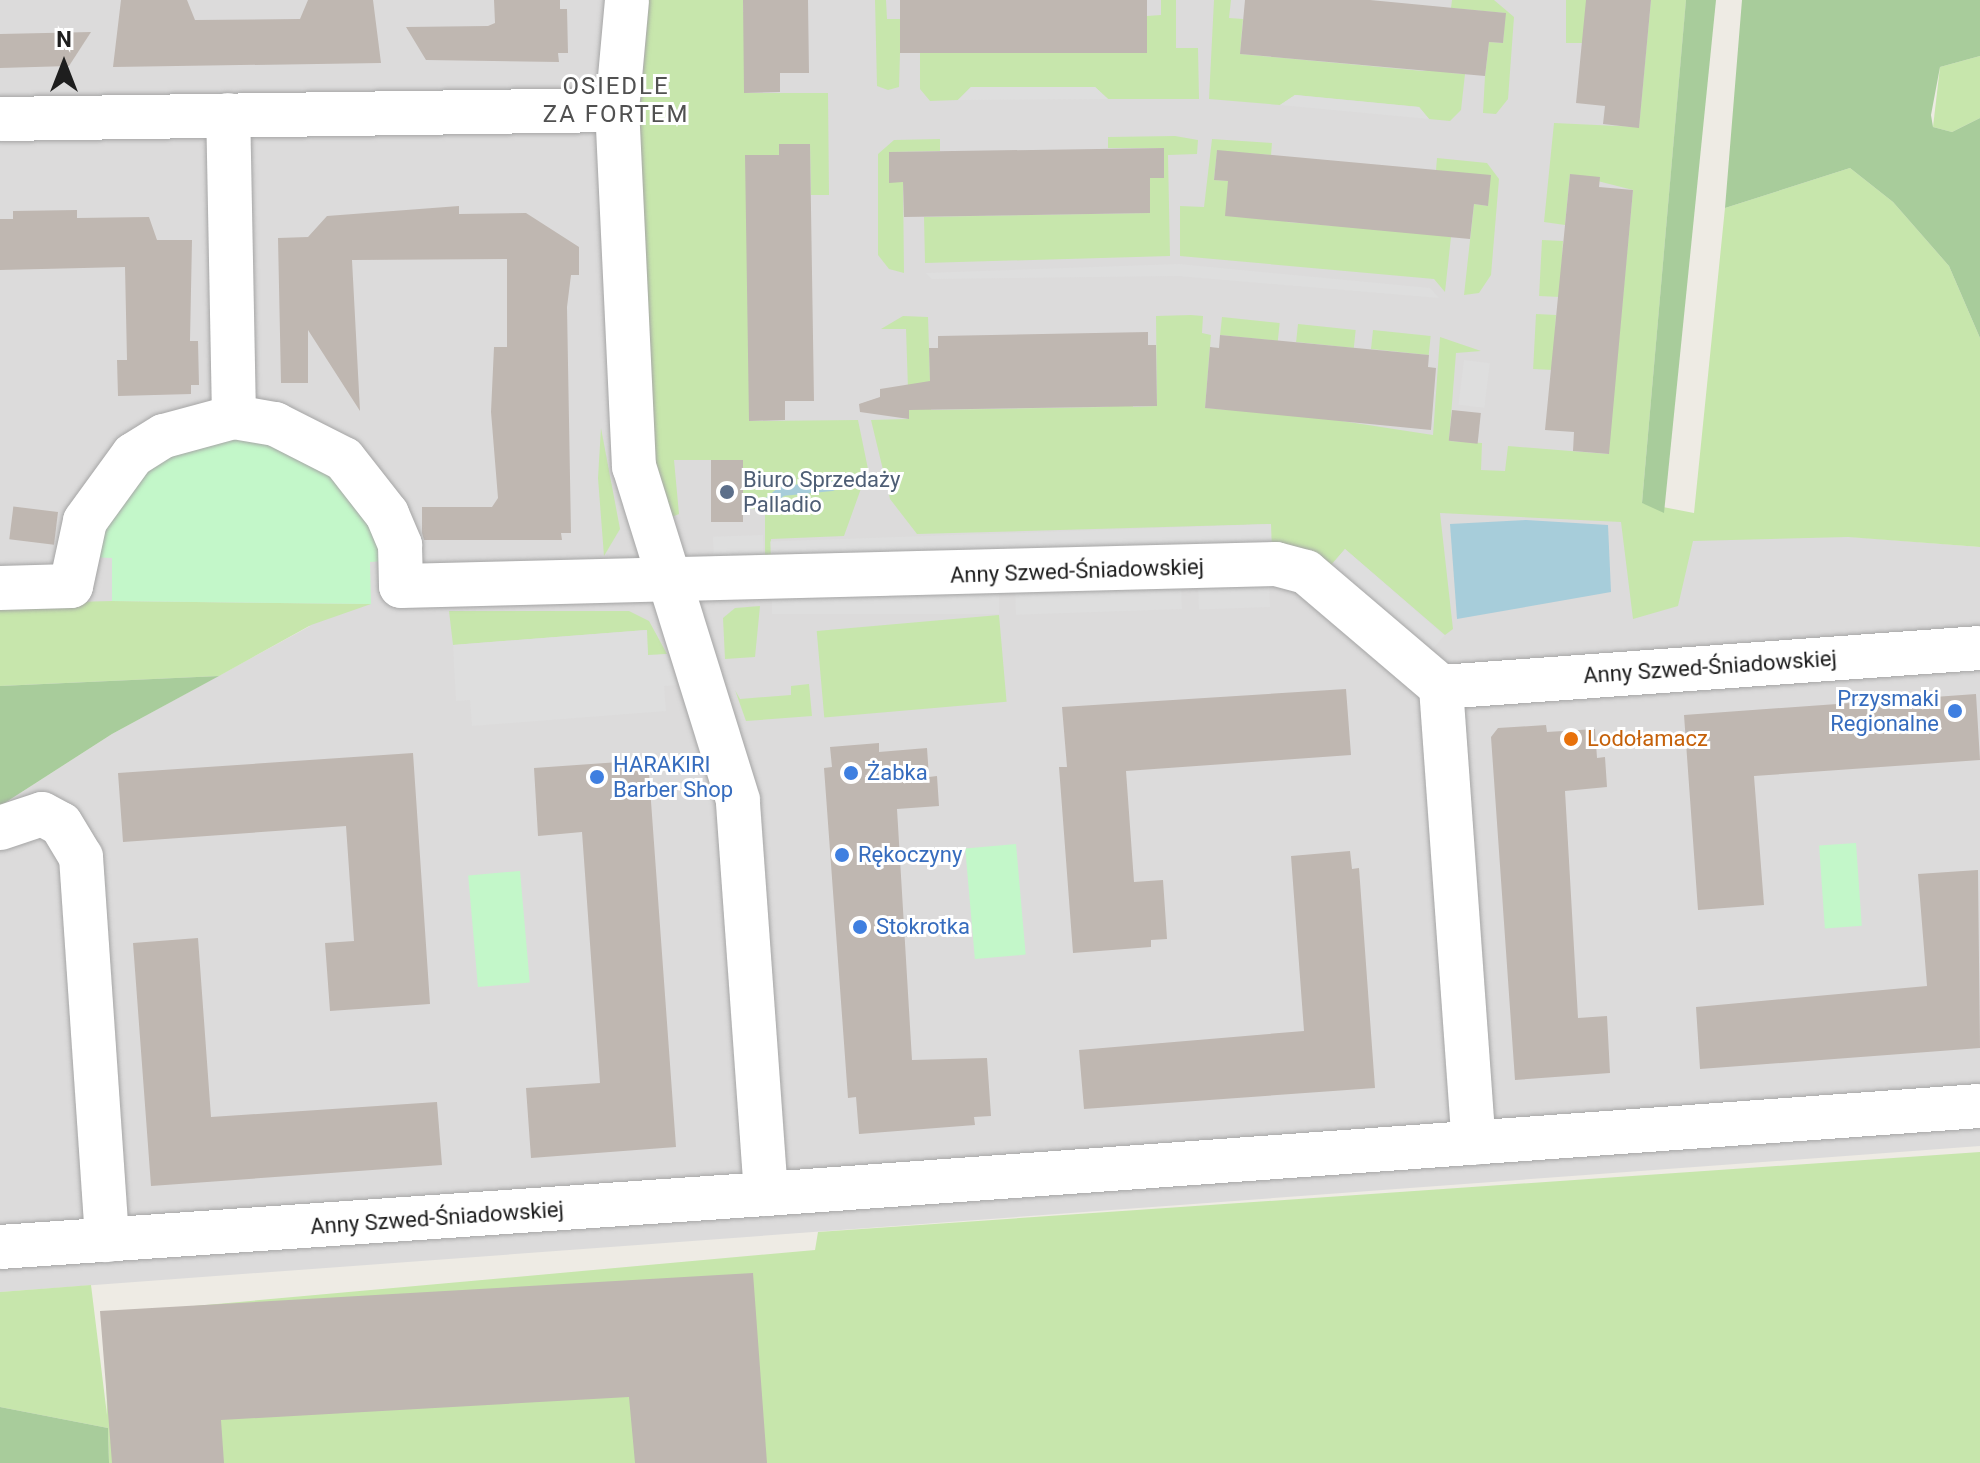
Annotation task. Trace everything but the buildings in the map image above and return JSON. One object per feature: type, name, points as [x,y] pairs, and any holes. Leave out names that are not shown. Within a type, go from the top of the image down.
[{"type":"street","points":[[627,0],[617,110],[634,467],[738,800],[766,1194]]},
{"type":"street","points":[[0,119],[617,110]]},
{"type":"street","points":[[0,588],[71,586],[85,521],[133,455],[164,436],[234,417],[228,115]]},
{"type":"street","name":"Anny Szwed-Śniadowskiej","points":[[234,417],[275,424],[344,459],[387,514],[400,545],[401,586],[670,582],[1276,564],[1306,572],[1441,687],[1980,648]]},
{"type":"street","points":[[1441,687],[1474,1143]]},
{"type":"street","points":[[0,828],[42,814],[61,824],[81,857],[107,1240]]},
{"type":"street","name":"Anny Szwed-Śniadowskiej","points":[[0,1247],[1980,1106]]},
{"type":"shaded area","points":[[0,0],[1686,0],[1640,520],[1980,547],[1980,1146],[0,1292],[0,806],[112,734],[310,626],[0,631]]},
{"type":"shaded area","points":[[971,87],[1095,87],[1108,99],[958,100]]},
{"type":"shaded area","points":[[1295,95],[1419,107],[1429,119],[1280,105]]},
{"type":"shaded area","points":[[1179,264],[1430,288],[1439,298],[1178,276],[932,279],[926,273]]},
{"type":"shaded area","points":[[1464,360],[1490,363],[1484,408],[1459,405]]},
{"type":"shaded area","points":[[1271,524],[1272,550],[771,567],[770,541]]},
{"type":"shaded area","points":[[763,535],[764,563],[714,565],[713,537]]},
{"type":"shaded area","points":[[1345,549],[1445,636],[1428,655],[1328,569]]},
{"type":"shaded area","points":[[1269,581],[1270,607],[1199,609],[1198,583]]},
{"type":"shaded area","points":[[1181,584],[1182,609],[1016,615],[1015,590]]},
{"type":"shaded area","points":[[772,588],[999,588],[999,614],[772,614]]},
{"type":"shaded area","points":[[647,630],[648,655],[667,654],[677,685],[664,686],[666,711],[472,726],[470,700],[456,701],[453,645]]},
{"type":"green space","points":[[649,0],[743,0],[743,12],[750,12],[745,93],[828,93],[829,195],[811,195],[810,144],[780,144],[750,421],[858,420],[868,469],[844,536],[771,539],[771,562],[765,563],[765,509],[743,509],[743,460],[674,460],[679,514],[665,520],[646,448],[638,135]]},
{"type":"green space","points":[[875,0],[886,0],[887,19],[901,19],[899,87],[888,90],[877,86]]},
{"type":"green space","points":[[1161,0],[1176,0],[1176,48],[1198,48],[1199,99],[1108,99],[1095,87],[971,87],[958,100],[930,101],[920,89],[920,53],[937,53],[937,46],[963,53],[1147,50],[1147,16],[1161,15]]},
{"type":"green space","points":[[1214,0],[1231,0],[1229,18],[1243,19],[1240,54],[1423,71],[1450,66],[1450,73],[1465,74],[1461,110],[1450,121],[1429,119],[1419,107],[1295,95],[1280,105],[1209,99]]},
{"type":"green space","points":[[1452,0],[1494,0],[1514,17],[1508,99],[1496,114],[1483,113],[1485,76],[1489,42],[1503,43],[1505,13],[1451,8]]},
{"type":"green space","points":[[1566,0],[1586,0],[1586,43],[1566,43]]},
{"type":"green space","points":[[1651,0],[1686,0],[1642,503],[1694,513],[1725,208],[1850,168],[1893,202],[1949,266],[1980,338],[1980,547],[1848,537],[1693,541],[1678,606],[1633,619],[1621,522],[1440,513],[1453,629],[1445,635],[1345,549],[1328,569],[1272,550],[1270,524],[917,534],[890,499],[871,420],[909,419],[906,329],[881,329],[903,316],[928,317],[931,410],[1106,407],[1132,400],[1133,407],[1157,406],[1156,316],[1191,315],[1203,316],[1202,333],[1211,335],[1205,408],[1229,410],[1230,404],[1433,435],[1440,337],[1481,351],[1456,353],[1449,441],[1482,443],[1481,470],[1505,471],[1508,446],[1608,454],[1633,190],[1570,174],[1565,225],[1544,222],[1554,123],[1639,127]]},
{"type":"green space","points":[[1686,0],[1716,0],[1664,513],[1642,503]]},
{"type":"green space","points":[[1742,0],[1980,0],[1980,56],[1940,67],[1931,115],[1933,127],[1952,132],[1980,118],[1980,338],[1949,266],[1893,202],[1850,168],[1725,208]]},
{"type":"green space","points":[[1980,56],[1980,118],[1952,132],[1933,127],[1940,67]]},
{"type":"green space","points":[[1175,136],[1198,140],[1197,154],[1168,155],[1170,256],[925,263],[924,217],[1150,213],[1150,178],[1164,178],[1164,148],[1108,148],[1108,137]]},
{"type":"green space","points":[[940,139],[940,151],[889,152],[889,182],[903,182],[904,273],[889,269],[878,255],[878,154],[894,140]]},
{"type":"green space","points":[[1212,139],[1272,143],[1271,155],[1217,151],[1214,180],[1228,181],[1287,222],[1334,226],[1336,219],[1451,237],[1445,292],[1434,279],[1180,256],[1180,206],[1204,207]]},
{"type":"green space","points":[[1437,158],[1487,163],[1499,179],[1491,275],[1479,293],[1464,295],[1474,204],[1488,206],[1436,170]]},
{"type":"green space","points":[[1542,240],[1563,241],[1560,297],[1539,296]]},
{"type":"green space","points":[[1536,314],[1556,315],[1553,370],[1533,369]]},
{"type":"green space","points":[[1222,317],[1280,323],[1278,341],[1220,335]]},
{"type":"green space","points":[[1298,324],[1356,330],[1354,348],[1296,342]]},
{"type":"green space","points":[[1373,330],[1431,336],[1429,355],[1371,349]]},
{"type":"green space","points":[[601,428],[620,529],[604,556],[598,478]]},
{"type":"green space","points":[[240,436],[317,461],[354,495],[385,561],[370,562],[371,604],[112,601],[112,558],[92,557],[116,500],[166,455]]},
{"type":"green space","points":[[112,601],[371,604],[311,625],[219,676],[0,686],[0,604]]},
{"type":"green space","points":[[760,606],[755,657],[725,659],[723,618],[735,608]]},
{"type":"green space","points":[[449,611],[629,611],[649,621],[667,654],[648,656],[646,630],[453,645]]},
{"type":"green space","points":[[999,615],[1007,702],[824,718],[817,631]]},
{"type":"green space","points":[[219,676],[112,734],[0,806],[0,686]]},
{"type":"green space","points":[[809,684],[812,716],[746,721],[735,690],[740,699],[791,695],[791,686]]},
{"type":"green space","points":[[1856,843],[1862,926],[1825,928],[1819,846]]},
{"type":"green space","points":[[1016,844],[1026,955],[975,959],[965,848]]},
{"type":"green space","points":[[520,871],[530,983],[478,987],[468,876]]},
{"type":"green space","points":[[1980,1152],[1980,1463],[109,1463],[108,1428],[0,1407],[0,1292],[91,1285],[107,1415],[105,1314],[815,1250],[818,1232]]},
{"type":"green space","points":[[0,1407],[108,1428],[109,1463],[0,1463]]},
{"type":"water","points":[[1526,520],[1608,525],[1611,592],[1457,619],[1450,524]]},
{"type":"waterway","points":[[763,507],[782,491],[832,486]]},
{"type":"place","name":"Biuro Sprzedaży Palladio","points":[[727,492]]},
{"type":"place","name":"Przysmaki Regionalne","points":[[1955,711]]},
{"type":"place","name":"Lodołamacz","points":[[1571,739]]},
{"type":"place","name":"Żabka","points":[[851,773]]},
{"type":"place","name":"HARAKIRI Barber Shop","points":[[597,777]]},
{"type":"place","name":"Rękoczyny","points":[[842,855]]},
{"type":"place","name":"Stokrotka","points":[[860,927]]},
{"type":"district","name":"OSIEDLE ZA FORTEM","points":[[616,101]]}]
